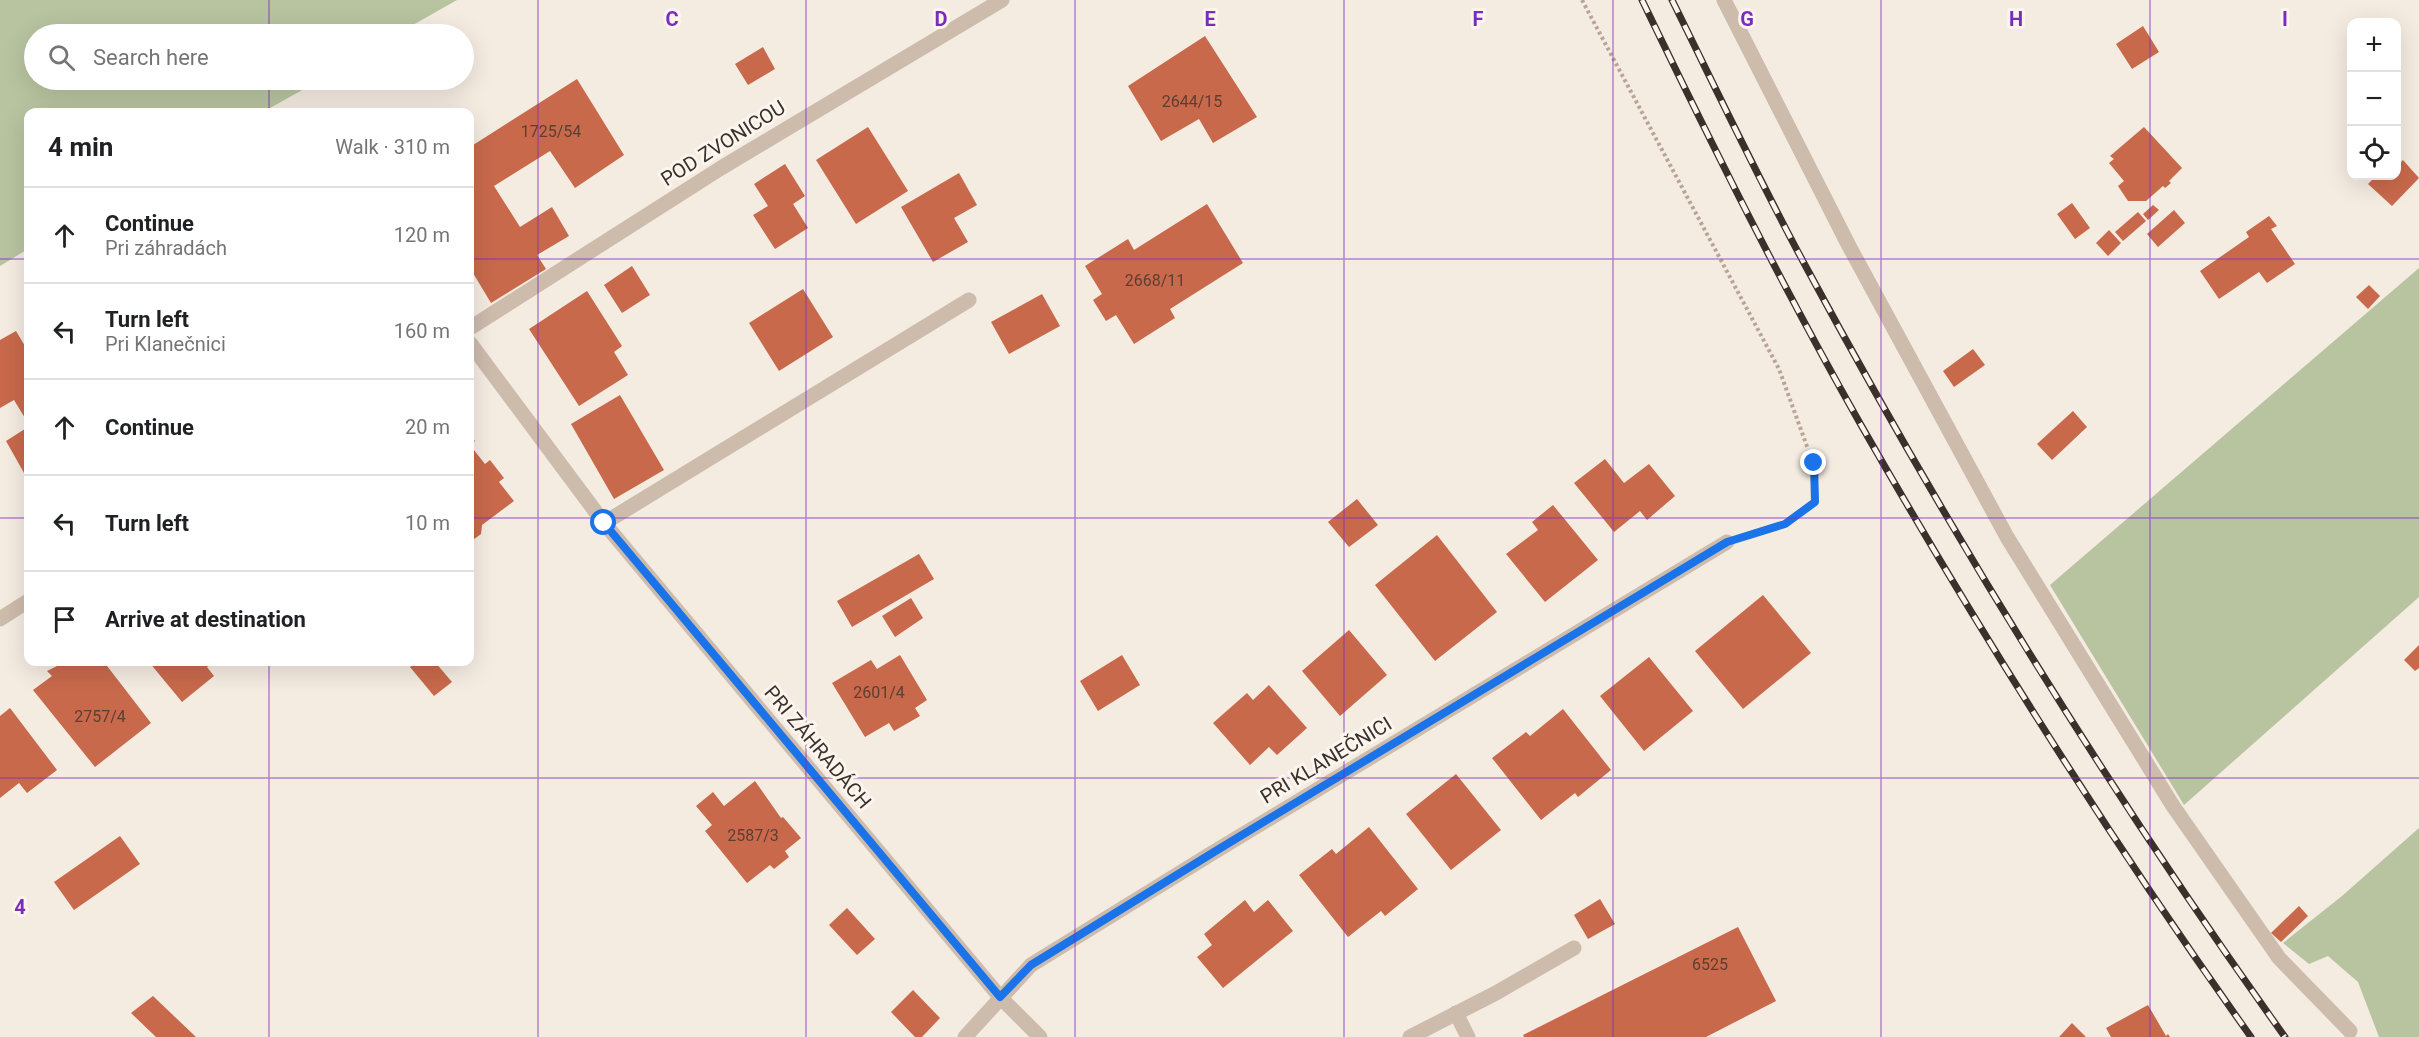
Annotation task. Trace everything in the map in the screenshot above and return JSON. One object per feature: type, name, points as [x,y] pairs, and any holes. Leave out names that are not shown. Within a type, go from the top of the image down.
[{"type":"street","name":"POD ZVONICOU","points":[[474,325],[721,168],[1002,0]]},
{"type":"street","points":[[1724,0],[1849,246],[2007,537],[2173,806],[2279,958],[2350,1031]]},
{"type":"street","points":[[604,523],[969,300]]},
{"type":"street","name":"PRI ZÁHRADÁCH","points":[[474,348],[604,523],[1000,997],[1040,1037]]},
{"type":"street","name":"PRI KLANEČNICI","points":[[965,1037],[1031,965],[1224,845],[1727,542]]},
{"type":"street","points":[[0,619],[24,604]]},
{"type":"street","points":[[1410,1037],[1574,948]]},
{"type":"street","points":[[1456,1013],[1468,1037]]},
{"type":"path","points":[[1582,0],[1779,369],[1814,463],[1815,502],[1785,524],[1727,542]]},
{"type":"green space","points":[[0,0],[457,0],[415,24],[24,24],[24,90],[302,90],[270,108],[24,108],[24,251],[0,266]]},
{"type":"green space","points":[[2419,268],[2419,597],[2184,805],[2050,585]]},
{"type":"green space","points":[[2419,828],[2419,1037],[2379,1037],[2358,982],[2328,956],[2309,964],[2283,943],[2342,896]]},
{"type":"building","points":[[2143,26],[2159,52],[2132,69],[2116,44]]},
{"type":"building","points":[[1205,36],[1257,117],[1213,143],[1199,119],[1161,141],[1128,86]]},
{"type":"building","points":[[763,47],[775,69],[748,85],[735,64]]},
{"type":"building","points":[[577,79],[624,155],[575,188],[550,151],[494,186],[520,227],[552,207],[569,236],[537,255],[546,269],[491,303],[474,275],[474,144]]},
{"type":"building","points":[[868,127],[908,191],[856,224],[816,160]]},
{"type":"building","points":[[2144,127],[2182,168],[2169,181],[2171,183],[2165,188],[2163,186],[2146,201],[2128,201],[2118,186],[2124,181],[2109,163],[2114,159],[2110,156]]},
{"type":"building","points":[[2403,160],[2419,178],[2392,206],[2368,184],[2372,180],[2401,180]]},
{"type":"building","points":[[785,164],[805,196],[793,204],[808,228],[775,249],[753,215],[768,206],[754,184]]},
{"type":"building","points":[[959,173],[977,205],[954,218],[968,242],[933,262],[901,207]]},
{"type":"building","points":[[2072,203],[2090,228],[2075,239],[2057,214]]},
{"type":"building","points":[[1207,204],[1243,263],[1170,309],[1175,318],[1134,344],[1116,315],[1106,321],[1093,300],[1102,294],[1085,266],[1128,239],[1134,250]]},
{"type":"building","points":[[2153,205],[2159,210],[2148,220],[2143,214]]},
{"type":"building","points":[[2174,210],[2185,223],[2158,247],[2147,234]]},
{"type":"building","points":[[2138,212],[2146,221],[2123,241],[2115,232]]},
{"type":"building","points":[[2269,216],[2277,226],[2271,229],[2295,264],[2267,283],[2259,272],[2219,299],[2200,271],[2249,237],[2246,232]]},
{"type":"building","points":[[2109,230],[2121,243],[2108,256],[2096,243]]},
{"type":"building","points":[[632,266],[650,295],[622,313],[604,285]]},
{"type":"building","points":[[2369,285],[2380,296],[2368,309],[2356,297]]},
{"type":"building","points":[[803,289],[833,337],[779,371],[749,323]]},
{"type":"building","points":[[587,291],[622,346],[614,352],[628,375],[579,406],[529,329]]},
{"type":"building","points":[[1042,294],[1060,326],[1009,354],[991,322]]},
{"type":"building","points":[[16,331],[24,344],[24,416],[14,400],[0,408],[0,340]]},
{"type":"building","points":[[1973,349],[1985,365],[1954,387],[1943,371]]},
{"type":"building","points":[[620,395],[664,470],[614,499],[571,424]]},
{"type":"building","points":[[2073,411],[2087,427],[2052,460],[2037,444]]},
{"type":"building","points":[[24,430],[24,473],[6,441]]},
{"type":"building","points":[[474,450],[485,464],[490,460],[504,478],[499,482],[514,501],[482,525],[481,534],[474,539]]},
{"type":"building","points":[[1605,459],[1624,483],[1649,464],[1675,496],[1647,520],[1640,511],[1614,532],[1574,483]]},
{"type":"building","points":[[1357,499],[1378,525],[1349,547],[1328,522]]},
{"type":"building","points":[[1553,505],[1598,560],[1545,602],[1506,554],[1538,530],[1532,522]]},
{"type":"building","points":[[1437,535],[1497,612],[1435,661],[1375,585]]},
{"type":"building","points":[[919,554],[934,579],[852,627],[837,601]]},
{"type":"building","points":[[1763,595],[1811,653],[1743,709],[1695,651]]},
{"type":"building","points":[[911,598],[923,618],[895,637],[882,616]]},
{"type":"building","points":[[1349,630],[1387,675],[1340,716],[1302,671]]},
{"type":"building","points":[[2419,645],[2419,668],[2415,671],[2404,660]]},
{"type":"building","points":[[900,655],[927,700],[915,708],[920,716],[894,731],[889,723],[865,737],[832,683],[871,660],[877,669]]},
{"type":"building","points":[[1122,655],[1140,685],[1098,711],[1080,681]]},
{"type":"building","points":[[1649,657],[1693,711],[1644,751],[1600,696]]},
{"type":"building","points":[[57,666],[107,666],[151,723],[95,767],[33,690],[52,676],[47,671]]},
{"type":"building","points":[[152,666],[209,666],[207,667],[214,676],[182,702]]},
{"type":"building","points":[[438,666],[452,682],[434,696],[410,667]]},
{"type":"building","points":[[1269,685],[1307,728],[1277,755],[1269,747],[1250,765],[1213,723],[1247,693],[1253,700]]},
{"type":"building","points":[[10,708],[57,770],[27,793],[19,783],[0,798],[0,716]]},
{"type":"building","points":[[1563,709],[1611,770],[1578,797],[1575,793],[1541,820],[1492,758],[1526,732],[1530,736]]},
{"type":"building","points":[[1456,774],[1501,830],[1451,870],[1406,814]]},
{"type":"building","points":[[755,781],[781,818],[783,817],[801,838],[785,851],[789,857],[774,869],[770,865],[747,883],[705,831],[712,825],[696,806],[713,792],[724,806]]},
{"type":"building","points":[[1369,827],[1418,889],[1385,916],[1381,911],[1348,937],[1299,875],[1332,849],[1336,854]]},
{"type":"building","points":[[120,836],[140,864],[74,910],[54,882]]},
{"type":"building","points":[[1600,899],[1615,924],[1588,939],[1574,915]]},
{"type":"building","points":[[1245,900],[1254,912],[1268,900],[1293,931],[1223,988],[1197,957],[1212,945],[1204,934]]},
{"type":"building","points":[[2299,906],[2308,916],[2281,942],[2271,933]]},
{"type":"building","points":[[847,908],[875,939],[857,955],[829,925]]},
{"type":"building","points":[[1738,927],[1776,1001],[1706,1037],[1524,1037],[1523,1035]]},
{"type":"building","points":[[913,990],[940,1018],[922,1037],[915,1037],[891,1012]]},
{"type":"building","points":[[153,996],[196,1037],[156,1037],[131,1013]]},
{"type":"building","points":[[2148,1005],[2166,1036],[2168,1034],[2170,1037],[2111,1037],[2106,1028]]},
{"type":"building","points":[[2072,1023],[2086,1037],[2059,1037]]},
{"type":"railway","points":[[1642,0],[1775,267],[1906,503],[2000,659],[2097,812],[2251,1037]]},
{"type":"railway","points":[[1672,0],[1805,265],[1973,561],[2093,755],[2219,944],[2285,1037]]},
{"type":"route","points":[[604,523],[1000,997],[1031,965],[1727,542],[1785,524],[1815,502],[1814,463]]}]
